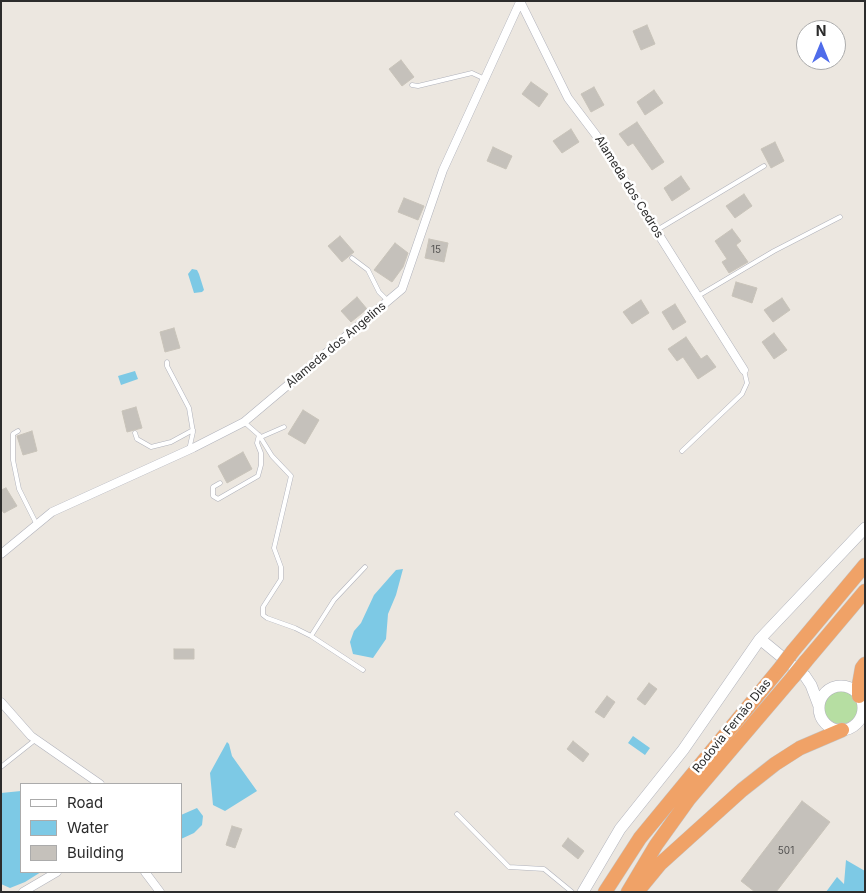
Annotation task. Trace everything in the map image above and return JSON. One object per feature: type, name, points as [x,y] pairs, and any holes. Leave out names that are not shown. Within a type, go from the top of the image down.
[{"type":"highway","name":"Rodovia Fernão Dias","points":[[605,892],[640,838],[865,565]]},
{"type":"highway","name":"Rodovia Fernão Dias","points":[[628,892],[656,844],[690,799],[799,677],[806,661],[865,591]]},
{"type":"highway","points":[[862,705],[858,685],[862,668],[865,664]]},
{"type":"highway","points":[[637,892],[660,864],[769,768],[800,748],[853,727]]},
{"type":"main road","name":"Rodovia Fernão Dias","points":[[583,892],[620,829],[683,750],[760,639],[865,528]]},
{"type":"main road","points":[[760,639],[799,677],[811,685],[819,713],[825,723],[836,729],[853,727],[858,721],[862,705],[855,692],[844,686],[832,688],[822,695],[818,706]]},
{"type":"main road","points":[[799,677],[832,688]]},
{"type":"street","name":"Alameda dos Angelins","points":[[1,554],[52,512],[189,450],[244,422],[402,290],[443,170],[520,2]]},
{"type":"street","name":"Alameda dos Cedros","points":[[520,2],[568,98],[596,135],[744,370]]},
{"type":"street","points":[[1,702],[35,740],[99,783]]},
{"type":"street","points":[[23,892],[56,873]]},
{"type":"street","points":[[146,873],[160,892]]},
{"type":"lane","points":[[412,85],[418,86],[472,74],[485,79]]},
{"type":"lane","points":[[656,230],[764,166]]},
{"type":"lane","points":[[698,296],[774,251],[840,217]]},
{"type":"lane","points":[[352,258],[368,270],[379,292],[388,301]]},
{"type":"lane","points":[[166,362],[189,408],[193,430],[189,450]]},
{"type":"lane","points":[[682,451],[742,394],[747,383],[744,370]]},
{"type":"lane","points":[[244,422],[291,476],[274,548],[281,567],[281,579],[262,611],[263,615],[311,636],[362,670]]},
{"type":"lane","points":[[258,436],[261,437],[284,427]]},
{"type":"lane","points":[[18,430],[13,434],[15,470],[19,489],[37,525]]},
{"type":"lane","points":[[135,432],[137,439],[151,447],[171,442],[193,430]]},
{"type":"lane","points":[[220,483],[213,487],[213,496],[218,499],[258,476],[261,465],[261,453],[257,444],[258,436]]},
{"type":"lane","points":[[311,636],[334,600],[365,567]]},
{"type":"lane","points":[[1,767],[35,740]]},
{"type":"lane","points":[[457,814],[509,867],[544,869],[572,892]]},
{"type":"green space","points":[[841,690],[853,695],[858,707],[853,719],[841,724],[829,719],[824,707],[829,695]]},
{"type":"water","points":[[192,269],[197,270],[199,274],[204,290],[202,292],[194,293],[188,274]]},
{"type":"water","points":[[135,371],[138,379],[121,385],[118,376]]},
{"type":"water","points":[[403,569],[396,595],[388,614],[386,639],[373,658],[353,654],[350,642],[374,595],[396,570]]},
{"type":"water","points":[[633,736],[650,748],[645,755],[628,743]]},
{"type":"water","points":[[227,742],[232,756],[257,791],[225,811],[213,805],[210,773]]},
{"type":"water","points":[[20,791],[20,873],[39,873],[10,888],[1,884],[1,793]]},
{"type":"water","points":[[197,808],[203,816],[202,825],[194,833],[182,839],[182,815]]},
{"type":"water","points":[[846,860],[865,871],[865,892],[826,892],[837,877],[844,884]]},
{"type":"building","points":[[647,25],[655,44],[641,50],[633,31]]},
{"type":"building","points":[[401,60],[414,77],[402,86],[389,69]]},
{"type":"building","points":[[531,82],[548,94],[539,107],[522,94]]},
{"type":"building","points":[[594,87],[604,105],[591,112],[581,94]]},
{"type":"building","points":[[654,90],[663,103],[645,115],[637,102]]},
{"type":"building","points":[[637,122],[664,162],[652,170],[633,143],[628,146],[619,134]]},
{"type":"building","points":[[571,129],[579,142],[562,153],[553,141]]},
{"type":"building","points":[[775,142],[784,161],[771,168],[761,149]]},
{"type":"building","points":[[493,147],[512,156],[506,169],[487,161]]},
{"type":"building","points":[[681,176],[690,189],[672,201],[664,188]]},
{"type":"building","points":[[744,194],[752,206],[735,218],[726,206]]},
{"type":"building","points":[[404,198],[424,206],[418,220],[398,212]]},
{"type":"building","points":[[732,229],[741,241],[736,245],[748,262],[729,273],[722,262],[727,259],[715,241]]},
{"type":"building","points":[[340,236],[354,252],[342,262],[328,246]]},
{"type":"building","points":[[429,239],[448,243],[444,262],[425,258]]},
{"type":"building","points":[[395,243],[408,253],[403,267],[392,282],[374,270]]},
{"type":"building","points":[[736,282],[757,288],[752,303],[732,296]]},
{"type":"building","points":[[357,297],[367,309],[351,322],[341,311]]},
{"type":"building","points":[[782,298],[790,310],[773,322],[764,310]]},
{"type":"building","points":[[641,300],[649,313],[632,324],[623,312]]},
{"type":"building","points":[[675,304],[686,322],[673,330],[662,312]]},
{"type":"building","points":[[174,328],[180,348],[165,352],[160,332]]},
{"type":"building","points":[[774,333],[787,350],[774,359],[762,342]]},
{"type":"building","points":[[686,337],[701,359],[707,355],[716,367],[698,379],[683,357],[677,361],[668,349]]},
{"type":"building","points":[[136,407],[142,428],[127,432],[122,411]]},
{"type":"building","points":[[303,410],[319,420],[305,444],[288,434]]},
{"type":"building","points":[[32,431],[37,451],[23,455],[17,436]]},
{"type":"building","points":[[243,452],[252,469],[227,483],[218,466]]},
{"type":"building","points":[[6,488],[17,506],[4,513],[1,509],[1,490]]},
{"type":"building","points":[[174,649],[194,649],[194,659],[174,659]]},
{"type":"building","points":[[649,683],[657,689],[645,705],[637,699]]},
{"type":"building","points":[[607,696],[615,702],[604,718],[595,712]]},
{"type":"building","points":[[573,741],[589,754],[583,762],[567,749]]},
{"type":"building","points":[[802,801],[830,822],[776,892],[755,892],[741,881]]},
{"type":"building","points":[[232,826],[242,829],[235,848],[226,845]]},
{"type":"building","points":[[568,838],[584,851],[578,859],[562,846]]}]
